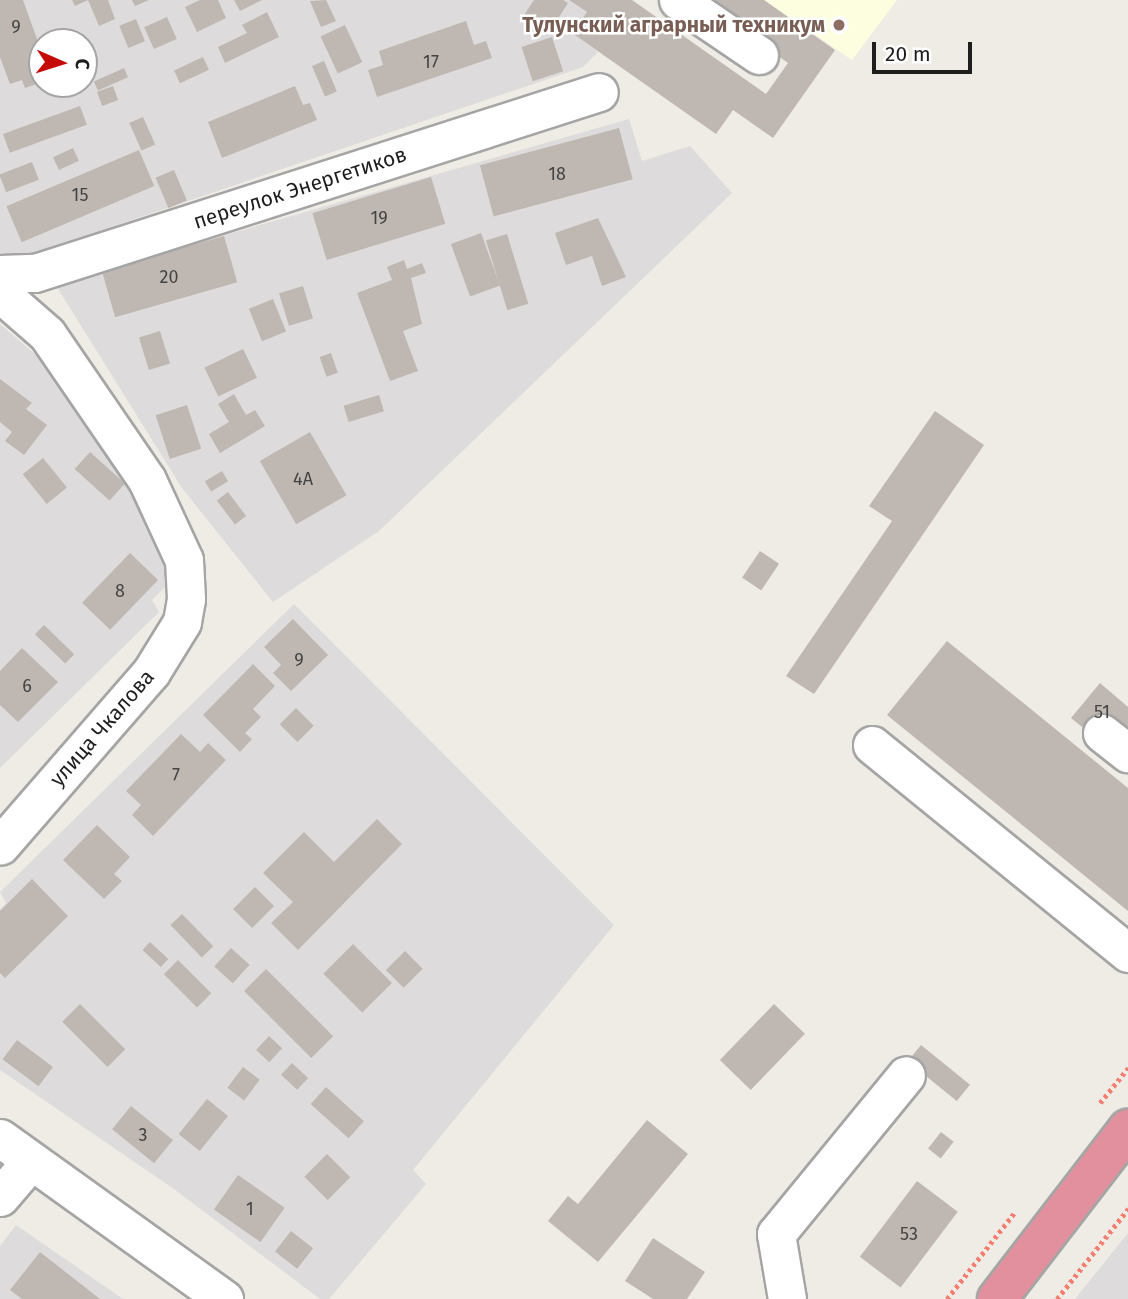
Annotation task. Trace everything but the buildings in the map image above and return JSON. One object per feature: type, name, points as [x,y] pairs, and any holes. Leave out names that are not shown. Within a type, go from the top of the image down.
[{"type":"highway","points":[[997,1299],[1128,1129]]},
{"type":"street","points":[[678,0],[759,55]]},
{"type":"street","name":"переулок Энергетиков","points":[[0,274],[35,273],[599,92]]},
{"type":"street","name":"улица Чкалова","points":[[0,293],[47,334],[147,480],[184,560],[186,599],[182,622],[151,672],[0,846]]},
{"type":"street","points":[[872,745],[1128,953]]},
{"type":"street","points":[[787,1299],[775,1234],[906,1074]]},
{"type":"street","points":[[0,1138],[224,1299]]},
{"type":"street","points":[[0,1198],[30,1162]]},
{"type":"path","points":[[1057,1299],[1128,1209]]},
{"type":"shaded area","points":[[0,0],[569,0],[587,12],[573,33],[598,52],[583,67],[5,263],[0,253]]},
{"type":"shaded area","name":"Тулунский аграрный техникум","points":[[764,0],[897,0],[852,60]]},
{"type":"shaded area","points":[[629,119],[642,161],[690,146],[732,193],[379,531],[273,602],[182,488],[55,284]]},
{"type":"shaded area","points":[[0,324],[56,372],[164,540],[176,576],[152,600],[159,612],[0,768]]},
{"type":"shaded area","points":[[294,604],[614,925],[413,1170],[426,1184],[329,1299],[320,1299],[174,1189],[0,1070],[0,909],[6,903],[0,892]]},
{"type":"shaded area","points":[[16,1225],[123,1299],[0,1299],[0,1246]]},
{"type":"shaded area","points":[[1128,1233],[1128,1299],[1075,1299]]},
{"type":"place","name":"Тулунский аграрный техникум","points":[[839,25]]}]
